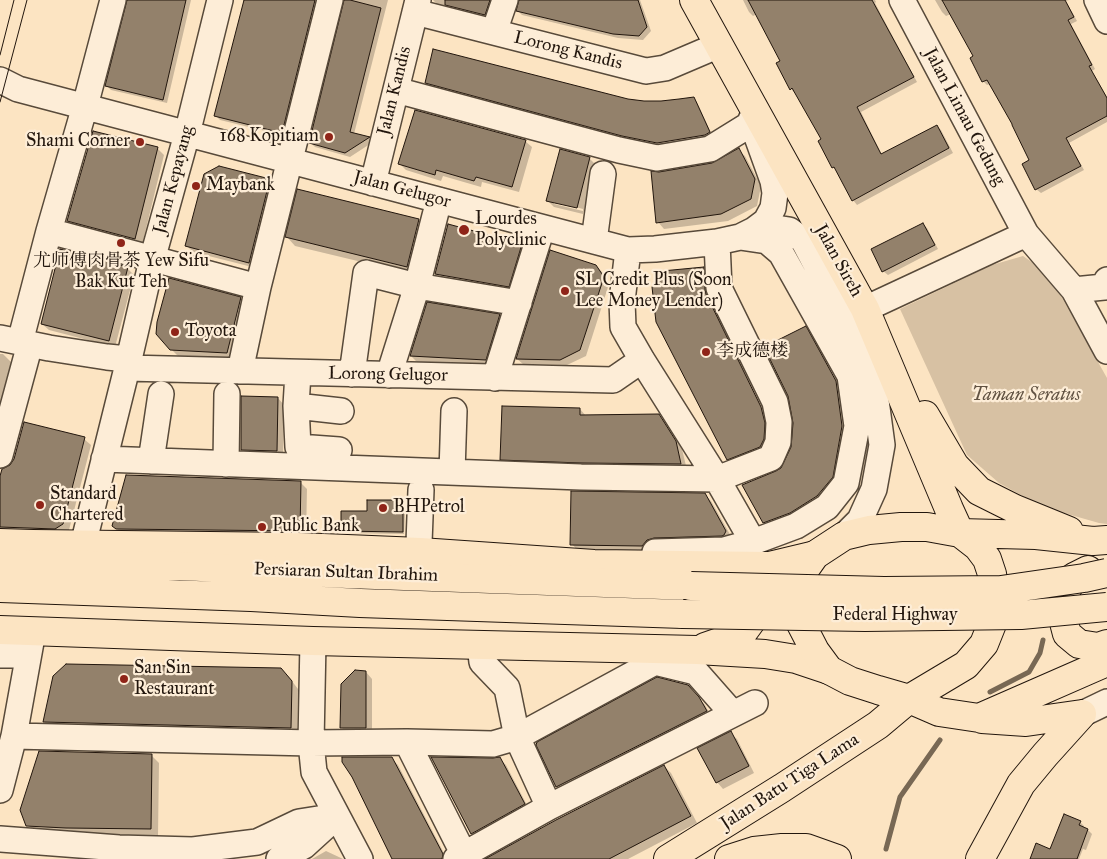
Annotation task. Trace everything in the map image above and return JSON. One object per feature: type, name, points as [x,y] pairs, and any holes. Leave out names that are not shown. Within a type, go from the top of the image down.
[{"type":"main road","name":"Jalan Sireh","points":[[694,0],[865,309],[960,533]]},
{"type":"main road","points":[[865,309],[955,466],[979,491],[1102,548]]},
{"type":"main road","points":[[0,542],[83,545],[419,548],[594,564],[769,566],[815,555],[844,536],[869,530],[927,527],[960,533],[1036,536],[1102,548]]},
{"type":"main road","name":"Jalan Batu Tiga Lama","points":[[668,859],[870,731],[909,699],[966,665],[984,644],[997,605],[992,574],[986,560],[978,547],[960,533]]},
{"type":"main road","points":[[1102,548],[1074,577],[1062,597],[1061,611],[1067,634],[1079,644],[1098,647],[1107,644]]},
{"type":"main road","points":[[815,555],[803,572],[797,591],[799,620],[815,651],[829,670]]},
{"type":"main road","name":"Persiaran Sultan Ibrahim","points":[[0,564],[180,566],[691,586]]},
{"type":"main road","points":[[663,564],[734,576],[749,583],[754,590],[755,600],[752,620],[744,631],[731,638],[697,650]]},
{"type":"main road","name":"Federal Highway","points":[[691,586],[884,591],[1001,590],[1107,573]]},
{"type":"main road","name":"Persiaran Sultan Ibrahim","points":[[0,588],[683,614]]},
{"type":"main road","name":"Federal Highway","points":[[683,614],[865,617],[1021,615],[1107,607]]},
{"type":"main road","points":[[0,630],[31,643],[313,641],[697,650],[765,654],[796,659],[829,670],[850,681],[909,699],[938,712],[1026,722],[1082,714]]},
{"type":"main road","points":[[979,718],[1107,662]]},
{"type":"main road","points":[[980,859],[1021,784],[1082,714]]},
{"type":"main road","points":[[729,859],[754,851],[806,848],[837,859]]},
{"type":"street","points":[[0,455],[16,341],[85,106],[113,0]]},
{"type":"street","name":"Jalan Kepayang","points":[[83,545],[152,260],[187,134],[220,0]]},
{"type":"street","points":[[240,371],[258,287],[330,0]]},
{"type":"street","points":[[494,32],[505,0]]},
{"type":"street","name":"Jalan Limau Gedung","points":[[902,0],[1026,234],[1074,290],[1107,352]]},
{"type":"street","points":[[1097,0],[1107,21]]},
{"type":"street","name":"Lorong Kandis","points":[[417,6],[494,32],[646,70],[665,68],[718,45]]},
{"type":"street","name":"Jalan Kandis","points":[[373,183],[417,6]]},
{"type":"street","name":"Jalan Gelugor","points":[[6,87],[85,106],[628,250],[655,250],[737,236]]},
{"type":"street","points":[[104,459],[581,477],[717,479],[771,458],[778,442],[779,422],[776,402],[718,288],[737,236],[766,221],[773,208],[776,193],[752,122],[743,88]]},
{"type":"street","points":[[396,90],[619,150],[657,158],[710,149],[752,122]]},
{"type":"street","points":[[594,241],[603,174]]},
{"type":"street","points":[[389,375],[416,286],[439,200]]},
{"type":"street","points":[[495,378],[542,228]]},
{"type":"street","name":"Jalan Sireh","points":[[737,236],[776,228],[789,230],[803,240],[855,338],[875,393],[882,445],[874,489],[860,520],[844,536]]},
{"type":"street","points":[[48,231],[258,287]]},
{"type":"street","points":[[865,309],[1026,234]]},
{"type":"street","points":[[421,490],[419,548],[584,554],[724,550],[753,542],[796,526],[827,507],[846,483],[857,426],[850,376],[781,253],[767,241],[737,236]]},
{"type":"street","points":[[628,250],[622,301],[623,327],[717,479],[753,542]]},
{"type":"street","points":[[352,374],[366,274],[416,286],[519,303]]},
{"type":"street","points":[[1074,290],[1106,287]]},
{"type":"street","name":"Lorong Gelugor","points":[[16,341],[107,357],[128,364],[298,373],[613,380],[642,360]]},
{"type":"street","points":[[298,373],[296,406],[298,447],[340,450]]},
{"type":"street","points":[[151,461],[161,394]]},
{"type":"street","points":[[226,464],[227,394]]},
{"type":"street","points":[[296,406],[341,411]]},
{"type":"street","points":[[452,472],[454,411]]},
{"type":"street","points":[[313,641],[311,743],[314,772],[360,859]]},
{"type":"street","points":[[0,655],[31,643]]},
{"type":"street","points":[[0,790],[14,736],[31,643]]},
{"type":"street","points":[[480,645],[482,662],[507,688],[517,737],[549,807]]},
{"type":"street","points":[[14,736],[311,743],[407,742],[493,744],[517,737],[655,662],[696,672],[744,708],[549,807],[460,857],[407,742]]},
{"type":"street","points":[[1082,714],[1107,702]]},
{"type":"street","points":[[0,839],[190,855],[257,842],[299,822],[337,816]]},
{"type":"street","points":[[279,859],[304,846],[337,816]]},
{"type":"green space","name":"Taman Seratus","points":[[1023,256],[1048,273],[1107,378],[1107,524],[1043,507],[999,483],[967,455],[900,309],[992,265]]},
{"type":"building","points":[[127,0],[186,0],[163,100],[105,86]]},
{"type":"building","points":[[244,0],[315,0],[282,133],[214,116]]},
{"type":"building","points":[[344,0],[381,8],[350,132],[370,137],[345,153],[309,143]]},
{"type":"building","points":[[445,0],[490,0],[485,15],[445,5]]},
{"type":"building","points":[[519,0],[638,0],[647,27],[639,36],[613,34],[516,11]]},
{"type":"building","points":[[748,0],[872,0],[914,77],[857,107],[881,154],[937,125],[949,148],[852,201],[818,141],[821,139],[792,88],[790,90],[776,63],[780,61]]},
{"type":"building","points":[[942,0],[1065,0],[1074,17],[1068,20],[1092,65],[1089,66],[1107,98],[1107,116],[1066,138],[1081,166],[1035,190],[1022,164],[1029,160],[1012,124],[987,80],[982,82],[970,58],[973,56]]},
{"type":"building","points":[[433,49],[628,99],[661,101],[694,97],[710,132],[705,135],[657,143],[622,136],[425,83]]},
{"type":"building","points":[[415,110],[526,140],[512,187],[476,177],[474,181],[436,170],[435,175],[398,164]]},
{"type":"building","points":[[93,131],[158,147],[135,239],[67,221]]},
{"type":"building","points":[[739,148],[755,179],[751,199],[721,214],[656,223],[651,171],[659,172],[712,163]]},
{"type":"building","points":[[560,149],[590,157],[577,208],[546,201]]},
{"type":"building","points":[[219,166],[270,179],[249,263],[185,246],[204,174]]},
{"type":"building","points":[[297,189],[419,219],[407,267],[285,237]]},
{"type":"building","points":[[923,223],[935,245],[882,272],[871,249]]},
{"type":"building","points":[[448,224],[522,244],[509,287],[435,274]]},
{"type":"building","points":[[60,249],[128,267],[109,341],[41,324]]},
{"type":"building","points":[[550,250],[596,265],[604,277],[580,350],[560,360],[516,359]]},
{"type":"building","points":[[704,267],[706,294],[761,407],[765,423],[764,439],[760,447],[727,460],[656,322],[652,287],[662,271]]},
{"type":"building","points":[[169,278],[241,297],[227,353],[170,350],[156,334],[157,322]]},
{"type":"building","points":[[427,302],[500,314],[486,360],[410,356]]},
{"type":"building","points":[[806,326],[836,381],[842,426],[833,477],[817,496],[790,513],[763,523],[742,485],[781,468],[791,447],[793,423],[788,396],[764,347]]},
{"type":"building","points":[[241,396],[278,397],[277,451],[241,450]]},
{"type":"building","points":[[502,406],[580,408],[580,415],[659,414],[676,441],[681,464],[500,460]]},
{"type":"building","points":[[24,422],[85,437],[63,524],[55,529],[0,527],[0,476],[2,469],[10,465],[14,459]]},
{"type":"building","points":[[126,475],[301,481],[300,531],[116,529],[112,526]]},
{"type":"building","points":[[571,491],[705,493],[726,531],[722,536],[654,538],[647,540],[642,546],[570,545]]},
{"type":"building","points":[[367,500],[395,500],[394,511],[403,511],[403,532],[341,531],[341,511],[367,511]]},
{"type":"building","points":[[66,664],[281,668],[292,681],[291,728],[43,722],[53,676]]},
{"type":"building","points":[[355,670],[366,671],[366,728],[340,728],[341,684]]},
{"type":"building","points":[[657,677],[688,685],[699,697],[707,711],[556,787],[536,745],[537,742]]},
{"type":"building","points":[[731,731],[749,766],[716,783],[697,748]]},
{"type":"building","points":[[39,751],[152,754],[151,829],[26,826],[20,810]]},
{"type":"building","points":[[342,757],[392,757],[443,854],[442,859],[392,859],[352,777],[342,762]]},
{"type":"building","points":[[431,757],[500,757],[525,804],[471,834]]},
{"type":"building","points":[[664,765],[691,816],[609,859],[485,859],[556,820]]},
{"type":"building","points":[[1064,814],[1081,821],[1079,825],[1088,829],[1077,859],[1030,859],[1036,843],[1050,849]]},
{"type":"waterway","points":[[990,692],[1029,672],[1040,653],[1043,640]]},
{"type":"waterway","points":[[886,849],[900,797],[940,740]]},
{"type":"tram line","points":[[0,55],[14,0]]},
{"type":"tram line","points":[[0,102],[27,0]]},
{"type":"place","name":"168 Kopitiam","points":[[329,137]]},
{"type":"place","name":"Shami Corner","points":[[140,142]]},
{"type":"place","name":"Maybank","points":[[196,186]]},
{"type":"place","name":"Lourdes Polyclinic","points":[[464,230]]},
{"type":"place","name":"尤师傅肉骨茶 Yew Sifu Bak Kut Teh","points":[[121,243]]},
{"type":"place","name":"SL Credit Plus (Soon Lee Money Lender)","points":[[565,291]]},
{"type":"place","name":"Toyota","points":[[175,332]]},
{"type":"place","name":"李成德楼","points":[[706,352]]},
{"type":"place","name":"Standard Chartered","points":[[40,505]]},
{"type":"place","name":"BHPetrol","points":[[383,508]]},
{"type":"place","name":"Public Bank","points":[[262,527]]},
{"type":"place","name":"San Sin Restaurant","points":[[124,679]]}]
